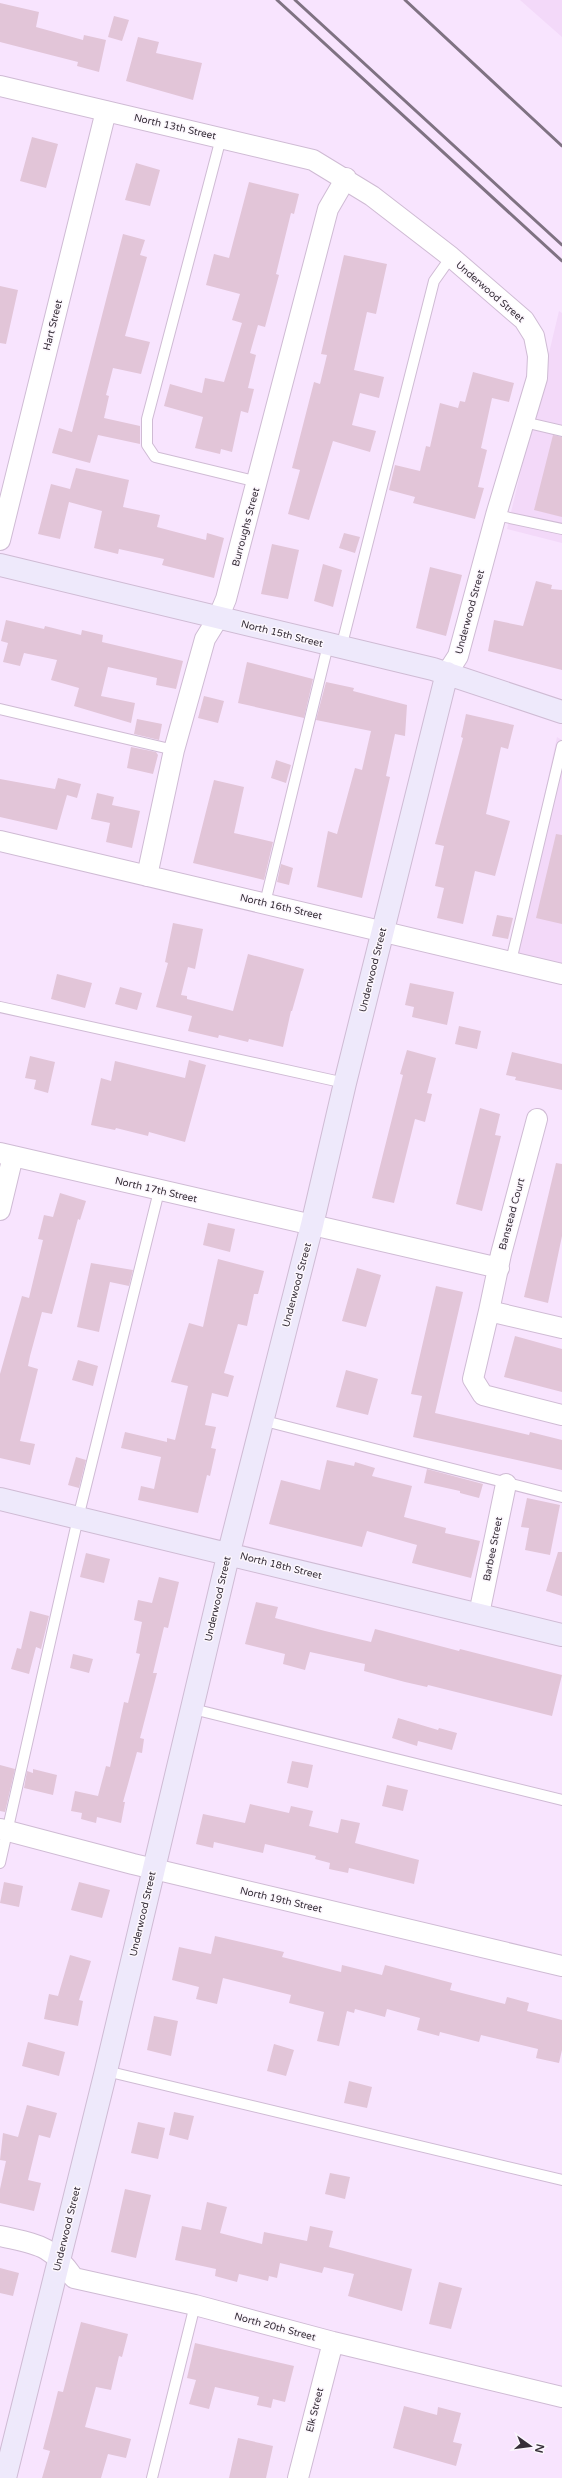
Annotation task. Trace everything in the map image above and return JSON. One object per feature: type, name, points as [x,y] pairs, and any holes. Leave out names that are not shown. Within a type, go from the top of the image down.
[{"type":"street","name":"North 13th Street","points":[[0,86],[313,160],[346,178]]},
{"type":"street","name":"Hart Street","points":[[0,540],[106,111]]},
{"type":"street","name":"Underwood Street","points":[[5,2478],[106,2071],[193,1709],[228,1552],[312,1225],[345,1083],[447,673],[458,656],[496,514],[537,378],[538,356],[534,336],[524,320],[451,257],[372,196],[346,178]]},
{"type":"street","name":"Burroughs Street","points":[[147,876],[174,750],[205,638],[218,618],[226,599],[258,482],[328,209],[346,178]]},
{"type":"street","name":"North 15th Street","points":[[0,564],[447,673],[562,712]]},
{"type":"street","name":"North 16th Street","points":[[0,841],[562,974]]},
{"type":"street","name":"Banstead Court","points":[[537,1119],[499,1268],[473,1379],[483,1395],[562,1415]]},
{"type":"street","name":"North 17th Street","points":[[6,1155],[499,1268]]},
{"type":"street","points":[[0,1210],[6,1155]]},
{"type":"street","points":[[490,1310],[562,1328]]},
{"type":"street","name":"Barbee Street","points":[[479,1614],[506,1484]]},
{"type":"street","name":"North 18th Street","points":[[0,1499],[228,1552],[562,1635]]},
{"type":"street","name":"North 19th Street","points":[[4,1830],[154,1869],[562,1966]]},
{"type":"street","name":"North 20th Street","points":[[0,2236],[40,2245],[60,2258],[74,2278],[195,2305],[333,2342],[562,2397]]},
{"type":"street","name":"Elk Street","points":[[302,2477],[333,2342]]},
{"type":"lane","points":[[221,138],[147,419],[147,445],[155,456],[258,482]]},
{"type":"lane","points":[[265,903],[434,281],[451,257]]},
{"type":"lane","points":[[524,422],[562,430]]},
{"type":"lane","points":[[496,514],[562,529]]},
{"type":"lane","points":[[0,709],[174,750]]},
{"type":"lane","points":[[511,961],[562,746]]},
{"type":"lane","points":[[0,1007],[345,1083]]},
{"type":"lane","points":[[0,1863],[4,1830],[78,1518],[159,1191]]},
{"type":"lane","points":[[261,1420],[506,1484],[562,1497]]},
{"type":"lane","points":[[193,1709],[562,1800]]},
{"type":"lane","points":[[106,2071],[562,2180]]},
{"type":"lane","points":[[152,2478],[195,2305]]},
{"type":"shaded area","points":[[520,0],[562,0],[562,37]]},
{"type":"shaded area","points":[[559,311],[562,313],[562,543],[507,529]]},
{"type":"shaded area","points":[[557,737],[562,740],[562,984],[506,971]]},
{"type":"building","points":[[0,3],[39,12],[36,27],[83,40],[84,35],[106,40],[99,72],[77,66],[78,62],[0,42]]},
{"type":"building","points":[[114,16],[129,20],[122,41],[108,37]]},
{"type":"building","points":[[138,37],[159,42],[156,53],[202,63],[193,100],[126,81]]},
{"type":"building","points":[[32,137],[58,144],[46,188],[20,181]]},
{"type":"building","points":[[136,163],[160,170],[150,206],[125,200]]},
{"type":"building","points":[[249,182],[299,194],[294,214],[291,213],[276,274],[279,275],[265,327],[258,325],[250,353],[256,355],[248,388],[254,389],[248,413],[241,411],[232,452],[221,449],[220,454],[195,448],[203,417],[164,406],[170,384],[202,393],[205,378],[224,382],[242,323],[232,320],[240,294],[206,285],[214,254],[229,258]]},
{"type":"building","points":[[123,234],[145,240],[140,255],[147,257],[125,336],[150,342],[141,374],[113,368],[106,395],[109,396],[104,418],[140,426],[140,444],[98,435],[90,463],[52,453],[59,428],[72,432]]},
{"type":"building","points":[[344,255],[387,264],[376,314],[367,312],[354,370],[384,377],[379,398],[360,393],[352,425],[376,431],[370,452],[333,441],[309,520],[288,514],[300,470],[292,468],[314,382],[320,384],[327,355],[321,354]]},
{"type":"building","points":[[0,286],[18,290],[6,344],[0,343]]},
{"type":"building","points":[[473,372],[514,383],[509,402],[492,398],[481,448],[487,450],[478,487],[484,488],[475,519],[413,503],[415,497],[389,490],[395,465],[420,471],[426,446],[430,447],[440,403],[458,408],[460,401],[465,402]]},
{"type":"building","points":[[553,435],[562,437],[562,517],[534,510]]},
{"type":"building","points":[[76,468],[129,480],[123,507],[160,515],[157,527],[206,540],[207,533],[224,538],[214,578],[162,565],[164,559],[119,549],[118,554],[94,548],[102,511],[69,502],[60,539],[38,534],[51,484],[70,489]]},
{"type":"building","points":[[344,533],[360,537],[355,553],[339,548]]},
{"type":"building","points":[[272,544],[299,550],[288,599],[261,594]]},
{"type":"building","points":[[323,564],[342,570],[333,607],[314,601]]},
{"type":"building","points":[[430,567],[462,575],[446,636],[416,628]]},
{"type":"building","points":[[536,581],[552,585],[551,589],[562,590],[562,670],[488,651],[494,620],[523,626]]},
{"type":"building","points":[[6,620],[44,629],[45,626],[81,635],[82,630],[103,635],[102,642],[183,661],[176,689],[156,685],[157,678],[108,667],[101,696],[135,703],[131,723],[74,706],[79,688],[51,680],[57,660],[24,653],[20,666],[3,662],[8,643],[1,641]]},
{"type":"building","points":[[247,662],[313,679],[304,718],[238,703]]},
{"type":"building","points":[[326,682],[354,688],[353,691],[407,705],[405,736],[395,734],[386,776],[390,777],[362,898],[317,887],[328,831],[337,834],[355,768],[362,770],[371,731],[316,720]]},
{"type":"building","points":[[204,696],[224,701],[218,723],[198,718]]},
{"type":"building","points":[[466,714],[514,725],[508,749],[501,747],[486,814],[510,821],[495,876],[475,871],[463,924],[437,918],[444,888],[435,886],[444,846],[435,844],[463,738],[461,737]]},
{"type":"building","points":[[137,719],[162,724],[159,740],[134,734]]},
{"type":"building","points":[[131,747],[156,752],[158,755],[153,774],[127,768]]},
{"type":"building","points":[[276,760],[291,765],[286,783],[271,778]]},
{"type":"building","points":[[58,778],[81,784],[77,798],[67,795],[57,830],[0,817],[0,779],[55,789]]},
{"type":"building","points":[[214,780],[244,787],[234,833],[273,842],[264,880],[193,863]]},
{"type":"building","points":[[97,793],[114,797],[112,805],[140,811],[132,848],[106,842],[110,823],[91,819]]},
{"type":"building","points":[[556,834],[562,835],[562,924],[536,918]]},
{"type":"building","points":[[281,864],[293,868],[289,885],[277,882]]},
{"type":"building","points":[[497,915],[513,918],[508,939],[492,936]]},
{"type":"building","points":[[173,923],[203,929],[195,969],[188,967],[181,995],[187,996],[187,999],[233,1011],[248,954],[304,969],[291,1011],[283,1047],[249,1039],[248,1042],[219,1035],[218,1038],[188,1031],[192,1016],[156,1007],[168,963],[165,962]]},
{"type":"building","points":[[57,974],[92,983],[85,1008],[51,999]]},
{"type":"building","points":[[410,983],[454,992],[447,1025],[412,1017],[414,1007],[405,1005]]},
{"type":"building","points":[[120,987],[142,993],[137,1010],[115,1004]]},
{"type":"building","points":[[459,1026],[481,1031],[477,1049],[455,1044]]},
{"type":"building","points":[[407,1050],[436,1058],[427,1093],[432,1094],[425,1122],[415,1119],[394,1203],[372,1198],[403,1075],[400,1074]]},
{"type":"building","points":[[512,1052],[562,1064],[562,1090],[515,1080],[516,1077],[506,1075]]},
{"type":"building","points":[[30,1056],[55,1062],[48,1093],[34,1089],[36,1080],[25,1078]]},
{"type":"building","points":[[189,1060],[206,1065],[185,1142],[149,1132],[148,1136],[116,1128],[115,1130],[91,1125],[101,1078],[111,1081],[115,1061],[185,1078]]},
{"type":"building","points":[[480,1108],[500,1114],[495,1135],[501,1136],[482,1211],[456,1204]]},
{"type":"building","points":[[556,1163],[562,1164],[562,1236],[548,1303],[524,1297]]},
{"type":"building","points":[[60,1193],[86,1201],[80,1220],[78,1219],[52,1314],[42,1312],[30,1356],[28,1366],[38,1369],[20,1441],[35,1444],[30,1465],[0,1458],[0,1374],[22,1296],[29,1298],[43,1240],[38,1239],[44,1215],[53,1217]]},
{"type":"building","points":[[208,1223],[235,1229],[230,1252],[203,1245]]},
{"type":"building","points":[[218,1259],[264,1271],[258,1294],[254,1294],[247,1326],[238,1324],[224,1373],[234,1376],[228,1397],[212,1393],[205,1425],[216,1427],[211,1448],[216,1449],[210,1476],[207,1475],[198,1513],[138,1500],[141,1486],[154,1489],[161,1457],[121,1448],[125,1432],[167,1442],[167,1438],[175,1440],[188,1386],[171,1382],[189,1323],[203,1327]]},
{"type":"building","points":[[91,1263],[133,1270],[129,1286],[110,1282],[99,1332],[77,1327]]},
{"type":"building","points":[[357,1268],[381,1275],[366,1327],[342,1321]]},
{"type":"building","points":[[436,1286],[463,1292],[435,1413],[529,1435],[530,1432],[562,1440],[562,1470],[413,1437],[422,1396],[411,1394]]},
{"type":"building","points":[[515,1336],[562,1349],[562,1392],[504,1377]]},
{"type":"building","points":[[78,1360],[98,1366],[93,1386],[72,1380]]},
{"type":"building","points":[[346,1370],[378,1379],[368,1415],[336,1407]]},
{"type":"building","points":[[76,1457],[86,1460],[79,1488],[68,1485]]},
{"type":"building","points":[[327,1460],[354,1466],[355,1462],[375,1468],[372,1476],[412,1486],[404,1517],[446,1528],[445,1533],[480,1541],[471,1578],[412,1563],[417,1545],[367,1531],[362,1547],[269,1524],[281,1480],[320,1490]]},
{"type":"building","points":[[427,1469],[483,1484],[479,1498],[460,1493],[460,1491],[424,1483]]},
{"type":"building","points":[[527,1498],[560,1505],[550,1555],[525,1550],[529,1528],[521,1527]]},
{"type":"building","points":[[558,1552],[562,1552],[562,1596],[546,1591]]},
{"type":"building","points":[[86,1553],[110,1559],[104,1583],[80,1577]]},
{"type":"building","points":[[159,1577],[179,1582],[168,1628],[164,1627],[153,1673],[157,1673],[140,1738],[144,1739],[142,1753],[137,1752],[123,1802],[125,1802],[121,1823],[97,1817],[96,1823],[81,1819],[82,1813],[71,1811],[75,1791],[98,1796],[106,1766],[110,1767],[124,1702],[128,1703],[140,1654],[136,1653],[142,1622],[134,1620],[138,1600],[152,1603]]},
{"type":"building","points":[[256,1602],[278,1607],[275,1618],[371,1642],[375,1629],[459,1651],[460,1649],[562,1675],[552,1716],[428,1685],[427,1687],[405,1682],[364,1671],[365,1664],[310,1652],[305,1670],[283,1664],[285,1654],[245,1644]]},
{"type":"building","points":[[30,1611],[49,1616],[41,1649],[36,1647],[29,1674],[11,1669],[17,1648],[21,1649]]},
{"type":"building","points":[[73,1654],[93,1659],[89,1673],[70,1668]]},
{"type":"building","points":[[398,1718],[438,1730],[439,1728],[457,1733],[452,1750],[418,1741],[417,1746],[392,1738]]},
{"type":"building","points":[[292,1761],[313,1765],[308,1788],[287,1783]]},
{"type":"building","points":[[0,1765],[15,1769],[5,1812],[0,1811]]},
{"type":"building","points":[[33,1769],[57,1775],[53,1795],[24,1788],[27,1771],[33,1773]]},
{"type":"building","points":[[387,1785],[408,1790],[403,1811],[382,1806]]},
{"type":"building","points":[[250,1804],[289,1813],[291,1806],[313,1811],[309,1826],[338,1833],[341,1819],[360,1823],[355,1843],[419,1860],[414,1884],[349,1868],[348,1873],[329,1869],[330,1863],[315,1859],[316,1856],[265,1844],[263,1853],[214,1842],[213,1848],[196,1844],[203,1814],[245,1823]]},
{"type":"building","points":[[4,1882],[23,1886],[19,1907],[0,1903]]},
{"type":"building","points":[[79,1882],[110,1890],[102,1918],[71,1910]]},
{"type":"building","points":[[215,1936],[284,1952],[282,1957],[341,1972],[342,1965],[382,1975],[385,1965],[452,1983],[450,1990],[505,2004],[507,1997],[529,2003],[527,2011],[562,2020],[562,2050],[559,2063],[536,2058],[538,2049],[481,2035],[479,2042],[440,2032],[439,2036],[417,2030],[420,2018],[387,2009],[385,2017],[355,2009],[354,2013],[347,2011],[339,2046],[317,2041],[324,2012],[289,2003],[291,1995],[223,1978],[217,2004],[196,1999],[199,1987],[172,1980],[179,1947],[211,1954]]},
{"type":"building","points":[[70,1955],[91,1961],[79,2000],[83,2001],[78,2026],[44,2019],[49,1994],[58,1996]]},
{"type":"building","points":[[154,2016],[178,2021],[171,2056],[147,2050]]},
{"type":"building","points":[[28,2042],[65,2052],[59,2076],[22,2066]]},
{"type":"building","points":[[274,2044],[294,2050],[286,2076],[267,2071]]},
{"type":"building","points":[[349,2081],[372,2087],[367,2108],[344,2103]]},
{"type":"building","points":[[27,2105],[57,2113],[50,2138],[39,2135],[28,2180],[41,2183],[34,2211],[0,2203],[0,2189],[6,2161],[0,2160],[3,2133],[18,2137]]},
{"type":"building","points":[[174,2112],[194,2116],[188,2140],[169,2135]]},
{"type":"building","points":[[138,2122],[165,2128],[158,2159],[131,2153]]},
{"type":"building","points":[[330,2173],[350,2177],[345,2199],[325,2194]]},
{"type":"building","points":[[125,2189],[151,2195],[136,2258],[111,2252]]},
{"type":"building","points":[[207,2202],[227,2207],[220,2233],[262,2244],[264,2232],[307,2241],[310,2226],[333,2231],[329,2247],[412,2269],[402,2311],[348,2296],[354,2274],[324,2267],[322,2273],[280,2263],[277,2278],[269,2276],[268,2281],[239,2274],[237,2282],[215,2276],[216,2269],[175,2260],[182,2226],[201,2230]]},
{"type":"building","points":[[0,2268],[19,2273],[13,2296],[0,2293]]},
{"type":"building","points":[[439,2282],[462,2288],[451,2329],[429,2324]]},
{"type":"building","points":[[81,2322],[128,2334],[122,2357],[119,2356],[111,2390],[96,2387],[85,2427],[131,2439],[126,2458],[108,2454],[101,2478],[42,2478],[50,2451],[43,2449],[58,2391],[63,2392]]},
{"type":"building","points":[[195,2343],[294,2366],[285,2402],[273,2399],[271,2408],[257,2405],[259,2397],[215,2387],[209,2409],[189,2404],[196,2380],[187,2378]]},
{"type":"building","points":[[404,2406],[437,2415],[438,2407],[461,2413],[453,2442],[462,2444],[456,2466],[393,2448]]},
{"type":"building","points":[[238,2438],[273,2446],[266,2478],[229,2478]]},
{"type":"railway","points":[[277,0],[562,261]]},
{"type":"railway","points":[[295,0],[562,245]]},
{"type":"railway","points":[[405,0],[562,146]]}]
